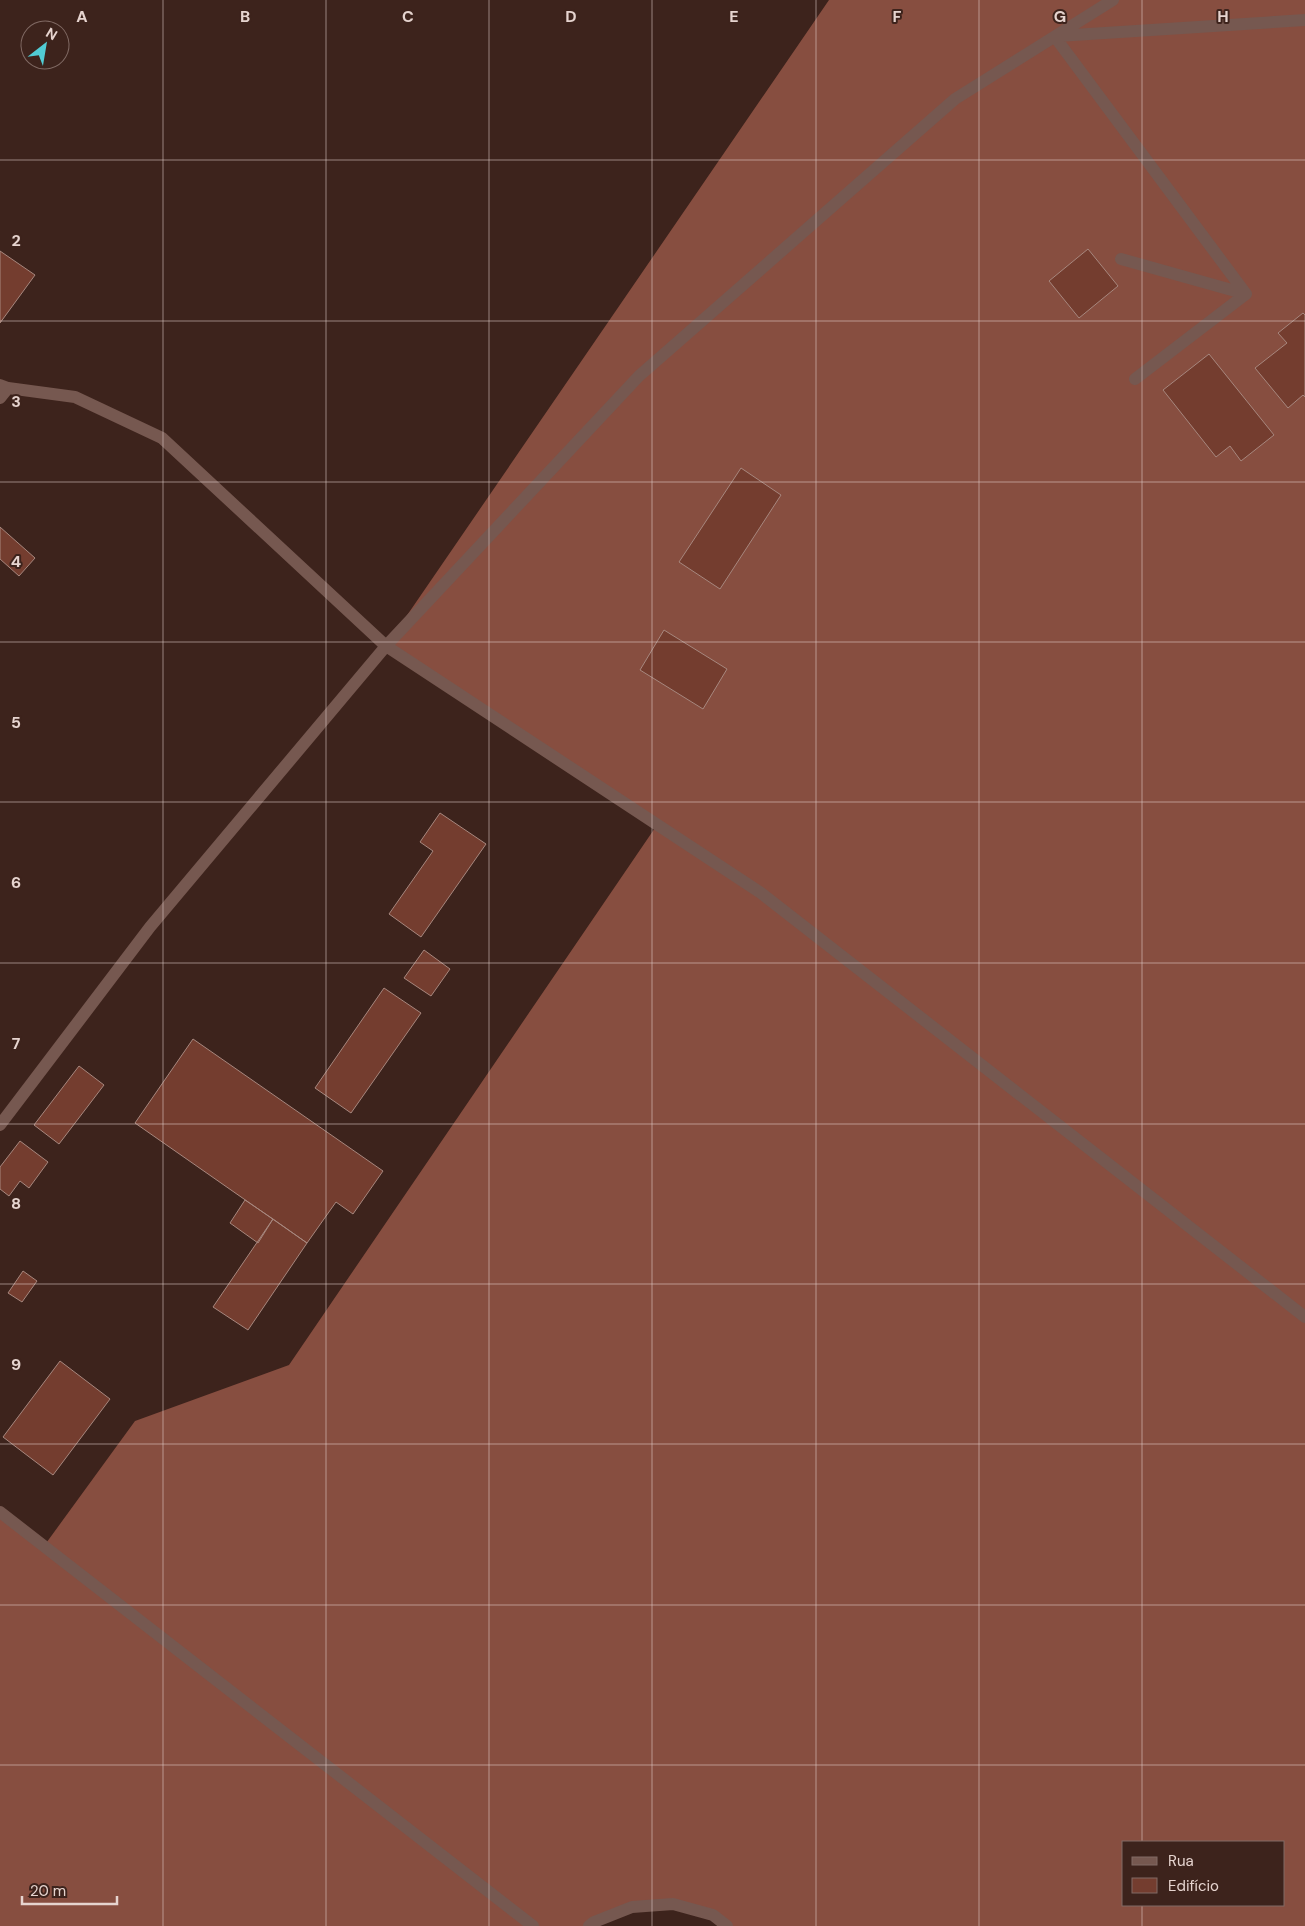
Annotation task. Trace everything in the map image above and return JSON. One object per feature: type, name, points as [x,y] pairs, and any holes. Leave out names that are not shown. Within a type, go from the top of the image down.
[{"type":"street","points":[[0,1125],[150,927],[386,646],[638,376],[955,99],[1114,0]]},
{"type":"street","points":[[1055,36],[1305,20]]},
{"type":"street","points":[[1055,36],[1246,294]]},
{"type":"street","points":[[1121,259],[1246,294]]},
{"type":"street","points":[[1134,379],[1246,294]]},
{"type":"street","points":[[3,390],[75,397],[162,438],[386,646],[761,894],[1305,1317]]},
{"type":"street","points":[[0,1512],[533,1926]]},
{"type":"street","points":[[589,1926],[594,1922],[632,1907],[673,1904],[713,1916],[727,1926]]},
{"type":"shaded area","points":[[829,0],[1305,0],[1305,1926],[727,1926],[673,1904],[632,1907],[589,1926],[0,1926],[0,1512],[44,1546],[135,1421],[289,1365],[657,825],[386,646]]},
{"type":"building","points":[[1088,249],[1118,286],[1079,318],[1049,281]]},
{"type":"building","points":[[0,251],[35,275],[0,323]]},
{"type":"building","points":[[1303,313],[1305,315],[1305,397],[1303,395],[1288,408],[1255,368],[1287,343],[1278,333]]},
{"type":"building","points":[[1209,354],[1274,435],[1241,461],[1230,446],[1216,457],[1163,390]]},
{"type":"building","points":[[741,468],[781,495],[720,589],[679,562]]},
{"type":"building","points":[[0,527],[35,558],[19,576],[0,559]]},
{"type":"building","points":[[664,630],[727,669],[703,709],[640,670]]},
{"type":"building","points":[[440,813],[486,844],[421,937],[389,914],[433,851],[420,842]]},
{"type":"building","points":[[424,950],[450,969],[431,996],[404,978]]},
{"type":"building","points":[[384,988],[421,1013],[351,1113],[315,1088]]},
{"type":"building","points":[[193,1039],[383,1171],[353,1214],[336,1202],[307,1243],[135,1123]]},
{"type":"building","points":[[79,1066],[104,1085],[59,1144],[34,1125]]},
{"type":"building","points":[[20,1141],[48,1162],[29,1188],[20,1181],[9,1196],[0,1189],[0,1167]]},
{"type":"building","points":[[245,1200],[273,1219],[258,1243],[230,1223]]},
{"type":"building","points":[[273,1219],[307,1243],[248,1330],[213,1307]]},
{"type":"building","points":[[23,1271],[37,1281],[22,1302],[8,1293]]},
{"type":"building","points":[[60,1361],[110,1399],[53,1475],[3,1437]]}]
